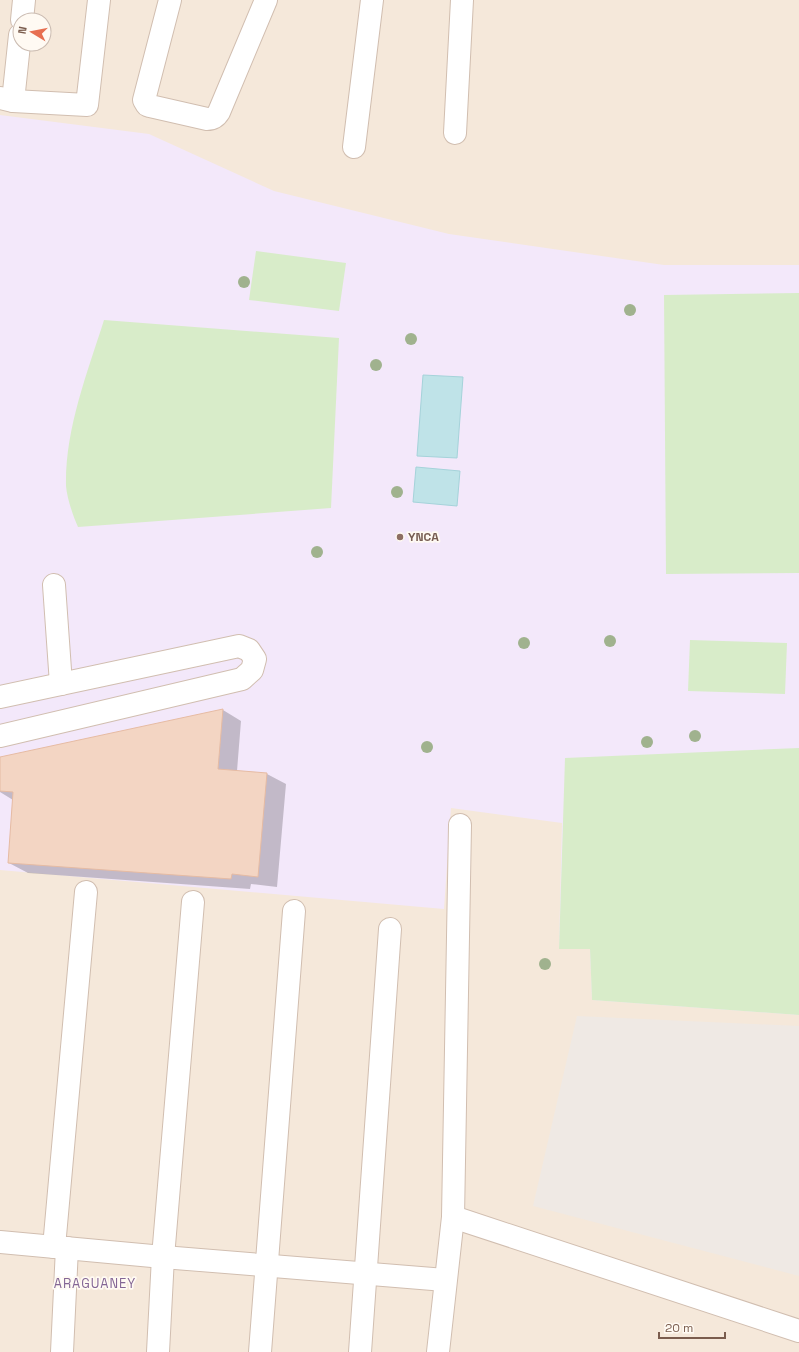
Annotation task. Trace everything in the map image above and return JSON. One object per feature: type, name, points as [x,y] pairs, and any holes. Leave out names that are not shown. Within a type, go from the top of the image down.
[{"type":"street","points":[[23,12],[24,0]]},
{"type":"street","points":[[17,52],[7,99],[87,105],[99,0]]},
{"type":"street","points":[[170,0],[144,100],[145,103],[150,106],[208,119],[215,117],[219,112],[266,0]]},
{"type":"street","points":[[354,147],[372,0]]},
{"type":"street","points":[[455,134],[462,0]]},
{"type":"street","points":[[54,585],[61,684]]},
{"type":"street","points":[[0,698],[239,646],[249,650],[255,659],[252,670],[242,679],[0,736]]},
{"type":"street","points":[[438,1352],[453,1217],[460,825]]},
{"type":"street","points":[[62,1352],[60,1248],[86,892]]},
{"type":"street","points":[[158,1352],[163,1257],[194,902]]},
{"type":"street","points":[[260,1352],[294,911]]},
{"type":"street","points":[[360,1352],[390,929]]},
{"type":"street","points":[[453,1217],[799,1331]]},
{"type":"street","points":[[0,1242],[445,1280]]},
{"type":"shaded area","points":[[0,0],[799,0],[799,1352],[0,1352]]},
{"type":"shaded area","name":"YNCA","points":[[0,115],[149,134],[274,191],[449,234],[664,265],[799,265],[799,1015],[592,1000],[590,949],[559,949],[562,823],[451,808],[444,909],[0,870]]},
{"type":"shaded area","points":[[577,1016],[799,1026],[799,1276],[533,1206]]},
{"type":"green space","points":[[256,251],[346,263],[339,311],[249,300]]},
{"type":"green space","points":[[799,293],[799,573],[666,574],[664,295]]},
{"type":"green space","points":[[104,320],[339,338],[331,508],[78,527],[70,507],[66,486],[69,444],[78,402]]},
{"type":"green space","points":[[690,640],[787,643],[785,694],[688,691]]},
{"type":"green space","points":[[799,748],[799,1015],[592,1000],[590,949],[559,949],[565,758]]},
{"type":"water","points":[[423,375],[463,377],[457,458],[417,456]]},
{"type":"water","points":[[416,467],[460,471],[457,506],[413,502]]},
{"type":"building","points":[[223,709],[218,769],[267,773],[258,877],[232,874],[231,879],[8,863],[13,792],[0,791],[0,757]]},
{"type":"place","name":"YNCA","points":[[400,537]]},
{"type":"district","name":"ARAGUANEY","points":[[95,1283]]}]
